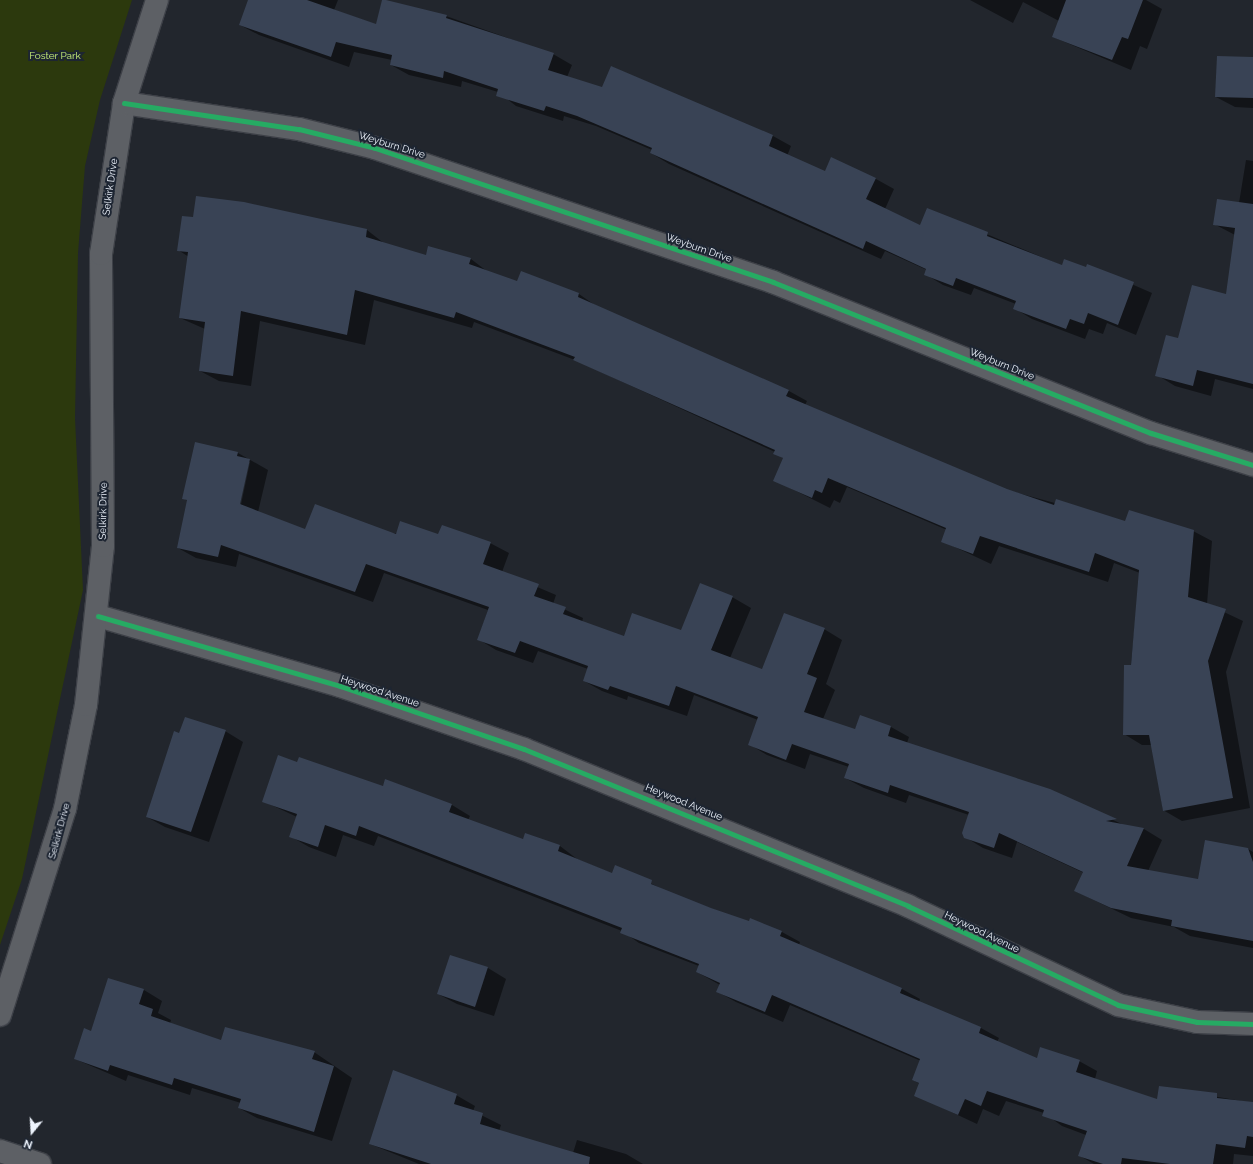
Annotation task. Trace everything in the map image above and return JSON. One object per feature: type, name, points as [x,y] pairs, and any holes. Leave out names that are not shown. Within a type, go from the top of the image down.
[{"type":"street","name":"Selkirk Drive","points":[[0,1015],[65,809],[82,726],[98,616],[104,482],[101,254],[124,103],[157,0]]},
{"type":"street","name":"Weyburn Drive","points":[[124,103],[299,129],[374,148],[773,282],[1151,433],[1253,465]]},
{"type":"street","name":"Heywood Avenue","points":[[98,616],[340,686],[524,749],[901,903],[1118,1005],[1197,1022],[1253,1024]]},
{"type":"street","points":[[0,1151],[40,1164]]},
{"type":"green space","name":"Foster Park","points":[[0,0],[132,0],[100,100],[85,166],[78,253],[75,418],[83,590],[22,879],[0,945]]},
{"type":"building","points":[[248,0],[307,0],[376,24],[382,0],[386,0],[447,15],[446,18],[554,53],[548,70],[602,87],[611,66],[773,135],[769,146],[825,171],[831,157],[876,178],[866,199],[920,225],[927,208],[988,232],[987,236],[1062,265],[1064,259],[1086,267],[1087,264],[1134,282],[1118,325],[1088,313],[1084,324],[1070,319],[1066,329],[1013,309],[1016,301],[956,278],[953,286],[924,275],[926,269],[866,241],[863,249],[650,153],[652,148],[577,116],[546,106],[544,111],[496,96],[498,89],[444,71],[443,78],[390,65],[392,55],[336,42],[331,57],[239,25]]},
{"type":"building","points":[[1066,0],[1143,0],[1128,39],[1122,37],[1112,60],[1052,37]]},
{"type":"building","points":[[1217,56],[1253,57],[1253,98],[1215,97]]},
{"type":"building","points":[[196,196],[244,202],[367,229],[366,237],[426,255],[428,246],[471,258],[469,264],[517,281],[521,271],[579,293],[578,297],[789,390],[786,396],[1007,489],[1054,505],[1056,499],[1125,521],[1129,510],[1194,530],[1188,597],[1226,609],[1208,661],[1233,798],[1163,811],[1149,735],[1123,735],[1124,665],[1131,665],[1139,570],[1095,553],[1089,572],[980,536],[973,554],[941,542],[946,528],[828,478],[822,493],[815,490],[812,498],[773,481],[783,458],[773,454],[775,450],[573,360],[575,357],[456,312],[454,318],[355,290],[347,335],[241,311],[233,376],[199,371],[205,322],[179,318],[188,252],[177,251],[182,216],[193,217]]},
{"type":"building","points":[[1217,199],[1253,204],[1253,384],[1197,370],[1193,386],[1155,376],[1166,335],[1178,338],[1192,285],[1226,294],[1235,228],[1213,225]]},
{"type":"building","points":[[195,442],[238,452],[237,456],[250,459],[240,504],[305,529],[315,504],[396,534],[400,521],[438,534],[442,525],[491,542],[483,564],[539,584],[534,596],[566,607],[563,614],[624,636],[632,613],[681,630],[700,583],[733,596],[711,650],[762,669],[784,613],[825,628],[807,674],[817,678],[804,712],[855,729],[860,715],[891,726],[888,736],[1050,789],[1117,819],[1106,821],[1144,828],[1127,866],[1198,879],[1205,840],[1248,848],[1253,862],[1253,941],[1171,926],[1172,920],[1111,908],[1074,891],[1083,872],[999,833],[994,848],[964,838],[962,833],[969,812],[890,785],[888,793],[844,778],[849,764],[792,744],[786,760],[748,745],[758,717],[676,686],[669,706],[610,686],[608,690],[583,681],[588,666],[520,641],[515,653],[477,640],[489,607],[366,564],[355,592],[221,545],[218,557],[177,548],[187,500],[182,499]]},
{"type":"building","points":[[185,717],[226,730],[191,832],[146,817],[174,731],[179,733]]},
{"type":"building","points":[[278,755],[297,762],[299,757],[383,786],[385,779],[452,804],[449,812],[523,839],[525,833],[560,845],[558,851],[612,873],[615,865],[652,880],[651,884],[711,908],[749,921],[750,918],[782,931],[780,936],[902,988],[900,993],[981,1027],[979,1033],[1037,1058],[1040,1047],[1080,1060],[1076,1072],[1157,1099],[1159,1086],[1217,1093],[1217,1098],[1253,1102],[1253,1137],[1247,1136],[1245,1148],[1216,1144],[1213,1164],[1170,1164],[1122,1158],[1121,1164],[1103,1164],[1078,1156],[1087,1131],[1042,1116],[1044,1110],[987,1091],[981,1106],[965,1099],[958,1115],[914,1096],[919,1083],[912,1080],[920,1059],[772,995],[765,1012],[716,992],[720,983],[696,972],[699,964],[620,933],[622,928],[359,826],[356,836],[325,825],[318,847],[289,837],[297,814],[262,802]]},
{"type":"building","points":[[450,955],[488,967],[475,1007],[437,994]]},
{"type":"building","points":[[108,978],[144,989],[139,1004],[153,1009],[151,1016],[221,1040],[225,1027],[315,1051],[312,1059],[334,1066],[314,1132],[238,1108],[241,1099],[174,1078],[172,1085],[110,1065],[108,1071],[74,1059],[84,1028],[91,1031]]},
{"type":"building","points":[[393,1070],[457,1094],[454,1104],[483,1113],[480,1124],[590,1157],[589,1164],[431,1164],[369,1144]]},
{"type":"cycle path","points":[[124,103],[299,129],[375,148],[773,282],[1151,433],[1253,465]]},
{"type":"cycle path","points":[[98,616],[340,686],[524,749],[908,906],[1118,1005],[1197,1022],[1253,1024]]}]
